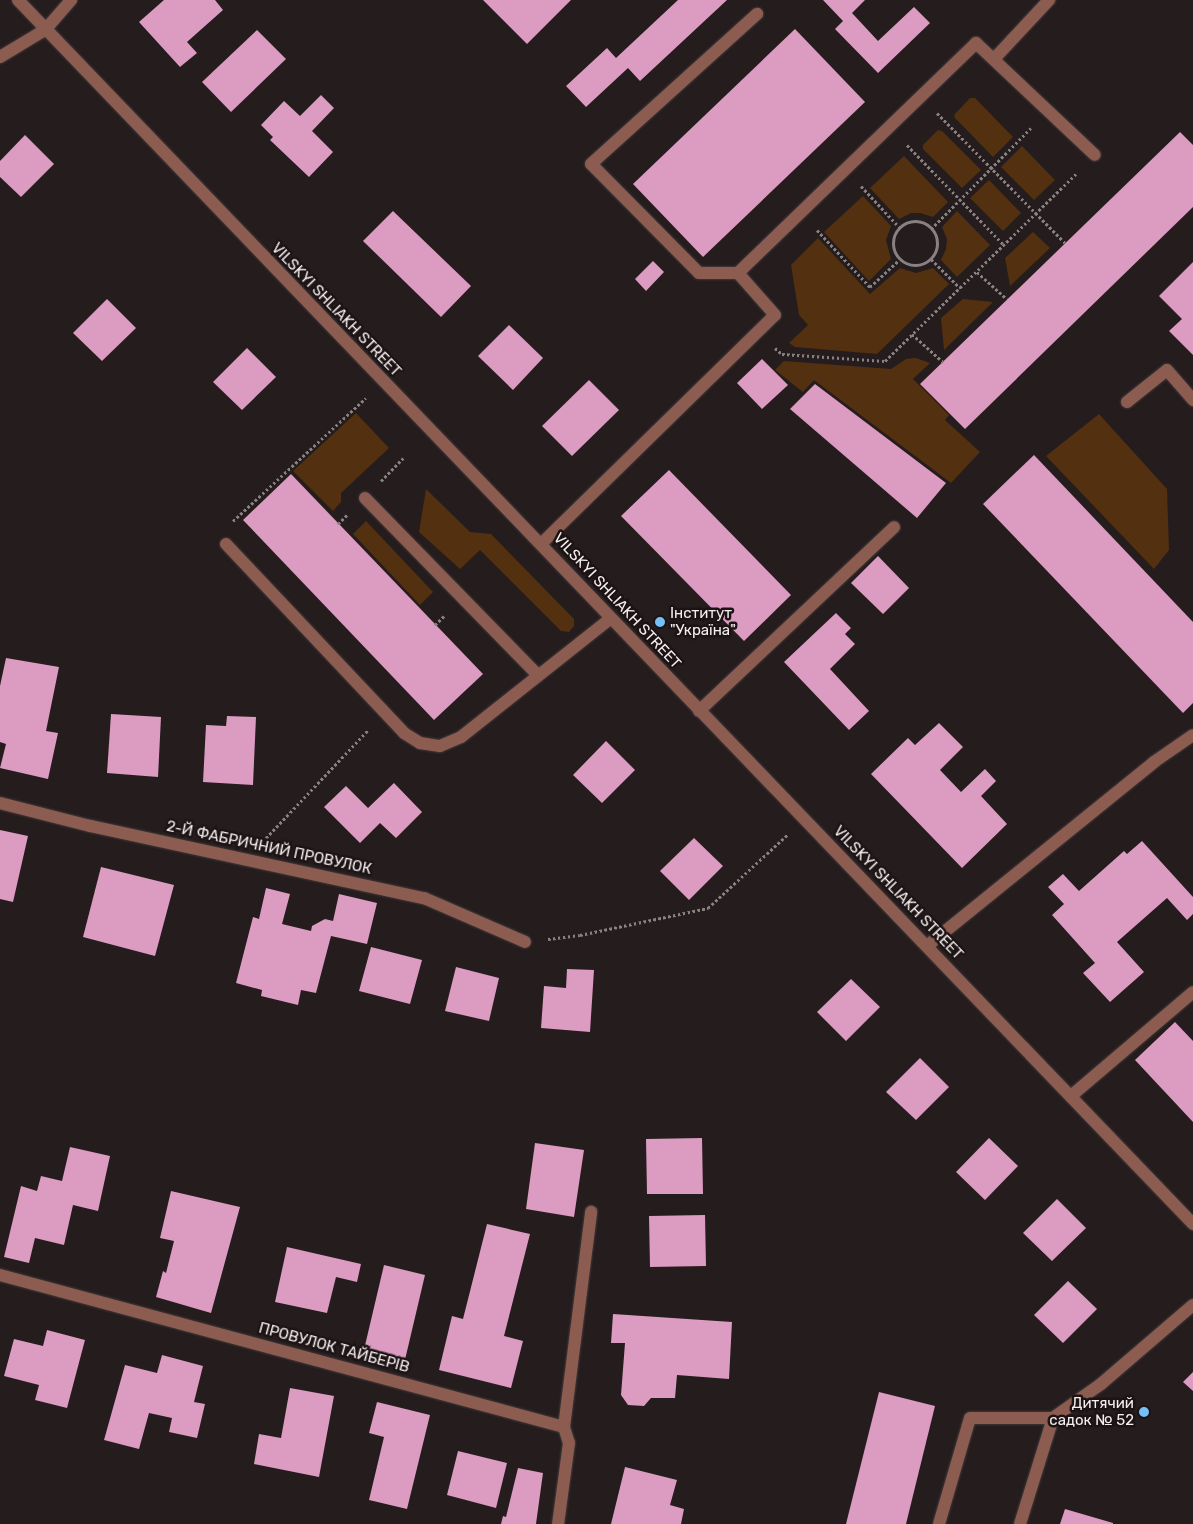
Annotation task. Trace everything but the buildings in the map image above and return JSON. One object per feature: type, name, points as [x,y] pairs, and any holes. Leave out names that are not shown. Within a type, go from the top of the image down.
[{"type":"street","name":"VILSKYI SHLIAKH STREET","points":[[18,0],[1193,1224]]},
{"type":"street","points":[[0,57],[45,30],[71,0]]},
{"type":"street","points":[[994,59],[1049,0]]},
{"type":"street","points":[[758,14],[591,164],[699,274],[738,274],[976,43],[1095,155]]},
{"type":"street","points":[[541,544],[775,315],[738,274]]},
{"type":"street","points":[[1126,402],[1167,370],[1193,400]]},
{"type":"street","points":[[364,498],[538,675]]},
{"type":"street","points":[[699,711],[894,527]]},
{"type":"street","points":[[226,544],[404,733],[420,743],[440,746],[461,737],[611,618]]},
{"type":"street","points":[[927,946],[1154,762],[1193,735]]},
{"type":"street","name":"2-Й ФАБРИЧНИЙ ПРОВУЛОК","points":[[0,803],[90,826],[424,898],[525,942]]},
{"type":"street","points":[[1071,1096],[1193,992]]},
{"type":"street","points":[[558,1524],[570,1443],[564,1427],[591,1212]]},
{"type":"street","name":"ПРОВУЛОК ТАЙБЕРІВ","points":[[0,1276],[564,1427]]},
{"type":"street","points":[[939,1524],[970,1418],[1053,1418],[1101,1384],[1193,1305]]},
{"type":"street","points":[[1020,1524],[1053,1418]]},
{"type":"path","points":[[921,96],[1064,243]]},
{"type":"path","points":[[931,229],[1048,110]]},
{"type":"path","points":[[889,127],[1004,245]]},
{"type":"path","points":[[759,331],[782,354],[885,361],[1095,155]]},
{"type":"path","points":[[845,170],[900,228]]},
{"type":"path","points":[[801,213],[870,287],[900,259]]},
{"type":"path","points":[[916,222],[922,222],[931,229],[937,240],[935,253],[931,259],[915,265],[900,259],[893,243],[900,228],[916,222]]},
{"type":"path","points":[[931,259],[960,288]]},
{"type":"path","points":[[977,272],[1007,299]]},
{"type":"path","points":[[912,334],[943,362]]},
{"type":"path","points":[[226,544],[226,527],[366,398]]},
{"type":"path","points":[[247,859],[384,712]]},
{"type":"path","points":[[525,942],[580,935],[708,908],[804,819]]},
{"type":"shaded area","points":[[970,98],[975,98],[1013,137],[993,157],[954,117]]},
{"type":"shaded area","points":[[938,130],[942,131],[981,170],[962,188],[923,149],[923,145]]},
{"type":"shaded area","points":[[1022,146],[1055,180],[1034,200],[1001,167]]},
{"type":"shaded area","points":[[904,156],[948,202],[933,217],[920,213],[911,213],[899,219],[870,188]]},
{"type":"shaded area","points":[[989,180],[1021,213],[1003,231],[970,198]]},
{"type":"shaded area","points":[[863,196],[891,226],[886,240],[891,259],[869,281],[824,232]]},
{"type":"shaded area","points":[[957,211],[990,245],[957,277],[941,260],[946,249],[947,239],[942,227]]},
{"type":"shaded area","points":[[1033,232],[1050,248],[1010,286],[1005,258]]},
{"type":"shaded area","points":[[818,238],[870,294],[900,268],[916,273],[933,268],[949,284],[877,354],[795,347],[789,343],[808,325],[799,315],[791,265]]},
{"type":"shaded area","points":[[963,299],[993,302],[944,350],[941,318]]},
{"type":"shaded area","points":[[916,358],[930,363],[913,379],[949,415],[945,420],[980,452],[951,483],[814,380],[803,392],[775,370],[784,361],[891,369],[906,359]]},
{"type":"shaded area","points":[[356,413],[389,448],[341,493],[341,502],[333,511],[293,471]]},
{"type":"shaded area","points":[[1099,414],[1167,489],[1169,550],[1154,569],[1046,456]]},
{"type":"shaded area","points":[[426,489],[470,532],[491,534],[574,619],[574,626],[569,632],[561,631],[480,550],[460,569],[419,532]]},
{"type":"shaded area","points":[[366,521],[433,592],[420,605],[353,534]]},
{"type":"place","name":"Інститут \"Україна\"","points":[[660,622]]},
{"type":"place","name":"Дитячий садок № 52","points":[[1144,1412]]}]
